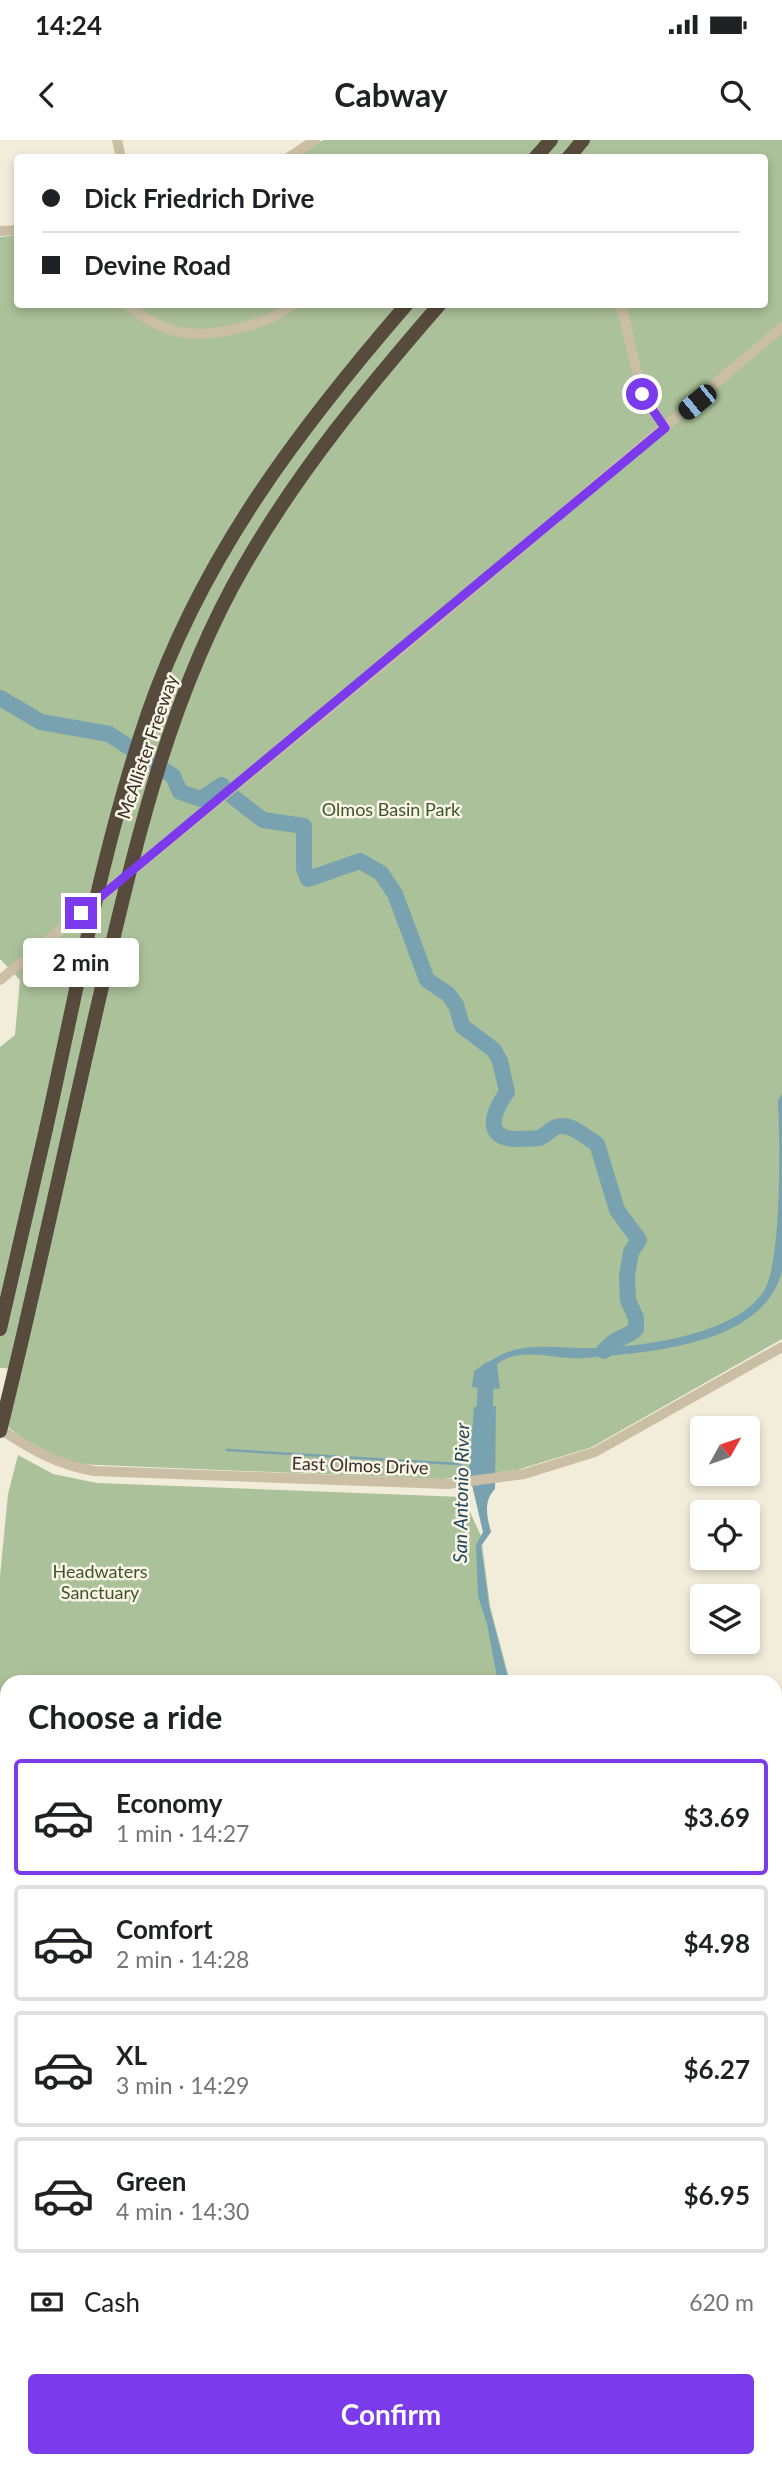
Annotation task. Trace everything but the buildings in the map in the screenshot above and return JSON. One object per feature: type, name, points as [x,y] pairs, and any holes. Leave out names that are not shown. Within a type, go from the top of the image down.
[{"type":"highway","points":[[539,154],[551,140]]},
{"type":"highway","points":[[571,154],[583,140]]},
{"type":"highway","name":"McAllister Freeway","points":[[0,1329],[108,852],[149,712],[200,596],[268,479],[337,385],[404,308]]},
{"type":"highway","name":"McAllister Freeway","points":[[0,1430],[147,800],[198,660],[243,568],[309,463],[355,403],[437,308]]},
{"type":"street","points":[[294,154],[315,140]]},
{"type":"street","points":[[132,308],[164,329],[199,335],[251,325],[272,318],[287,308]]},
{"type":"street","points":[[622,308],[642,394],[665,428]]},
{"type":"street","points":[[2,975],[665,428],[779,330]]},
{"type":"street","name":"East Olmos Drive","points":[[0,1430],[42,1456],[72,1468],[94,1471],[476,1483],[568,1463],[616,1441],[782,1347]]},
{"type":"green space","name":"Olmos Basin Park","points":[[323,140],[782,140],[782,1339],[592,1447],[517,1470],[442,1479],[76,1464],[37,1448],[5,1425],[19,1369],[0,1368],[0,1047],[15,1035],[20,980],[0,959],[0,237],[14,235],[14,308],[768,308],[768,154],[302,154]]},
{"type":"green space","name":"Headwaters Sanctuary","points":[[18,1455],[53,1474],[97,1483],[463,1497],[481,1536],[490,1606],[508,1675],[0,1675],[0,1577],[8,1494]]},
{"type":"water","points":[[782,1093],[782,1271],[771,1296],[752,1315],[728,1330],[670,1348],[585,1358],[517,1355],[497,1364],[500,1389],[472,1387],[474,1371],[511,1351],[542,1347],[617,1347],[663,1341],[711,1328],[750,1306],[764,1291],[774,1254],[778,1199],[778,1101]]},
{"type":"water","points":[[496,1406],[495,1489],[487,1509],[491,1532],[481,1546],[489,1606],[507,1675],[497,1675],[487,1624],[478,1596],[476,1545],[483,1532],[469,1472],[474,1407]]},
{"type":"waterway","name":"San Antonio River","points":[[0,698],[41,722],[109,734],[173,776],[180,792],[201,799],[222,785]]},
{"type":"waterway","name":"San Antonio River","points":[[232,796],[263,820],[304,826],[304,869],[308,879],[360,861],[381,873],[395,894],[427,980],[448,994],[456,1005],[462,1026],[494,1050],[500,1061],[507,1092],[497,1110],[494,1125],[501,1136],[510,1139],[539,1138],[559,1126],[576,1130],[597,1144],[617,1210],[639,1240],[631,1252],[627,1276],[628,1300],[636,1318],[636,1329],[613,1342],[604,1351]]},
{"type":"waterway","name":"San Antonio River","points":[[484,1426],[486,1373],[489,1370]]},
{"type":"waterway","points":[[227,1450],[458,1464],[471,1470]]},
{"type":"waterway","points":[[0,2145],[0,2150]]},
{"type":"route","points":[[81,913],[665,428],[642,394]]}]
